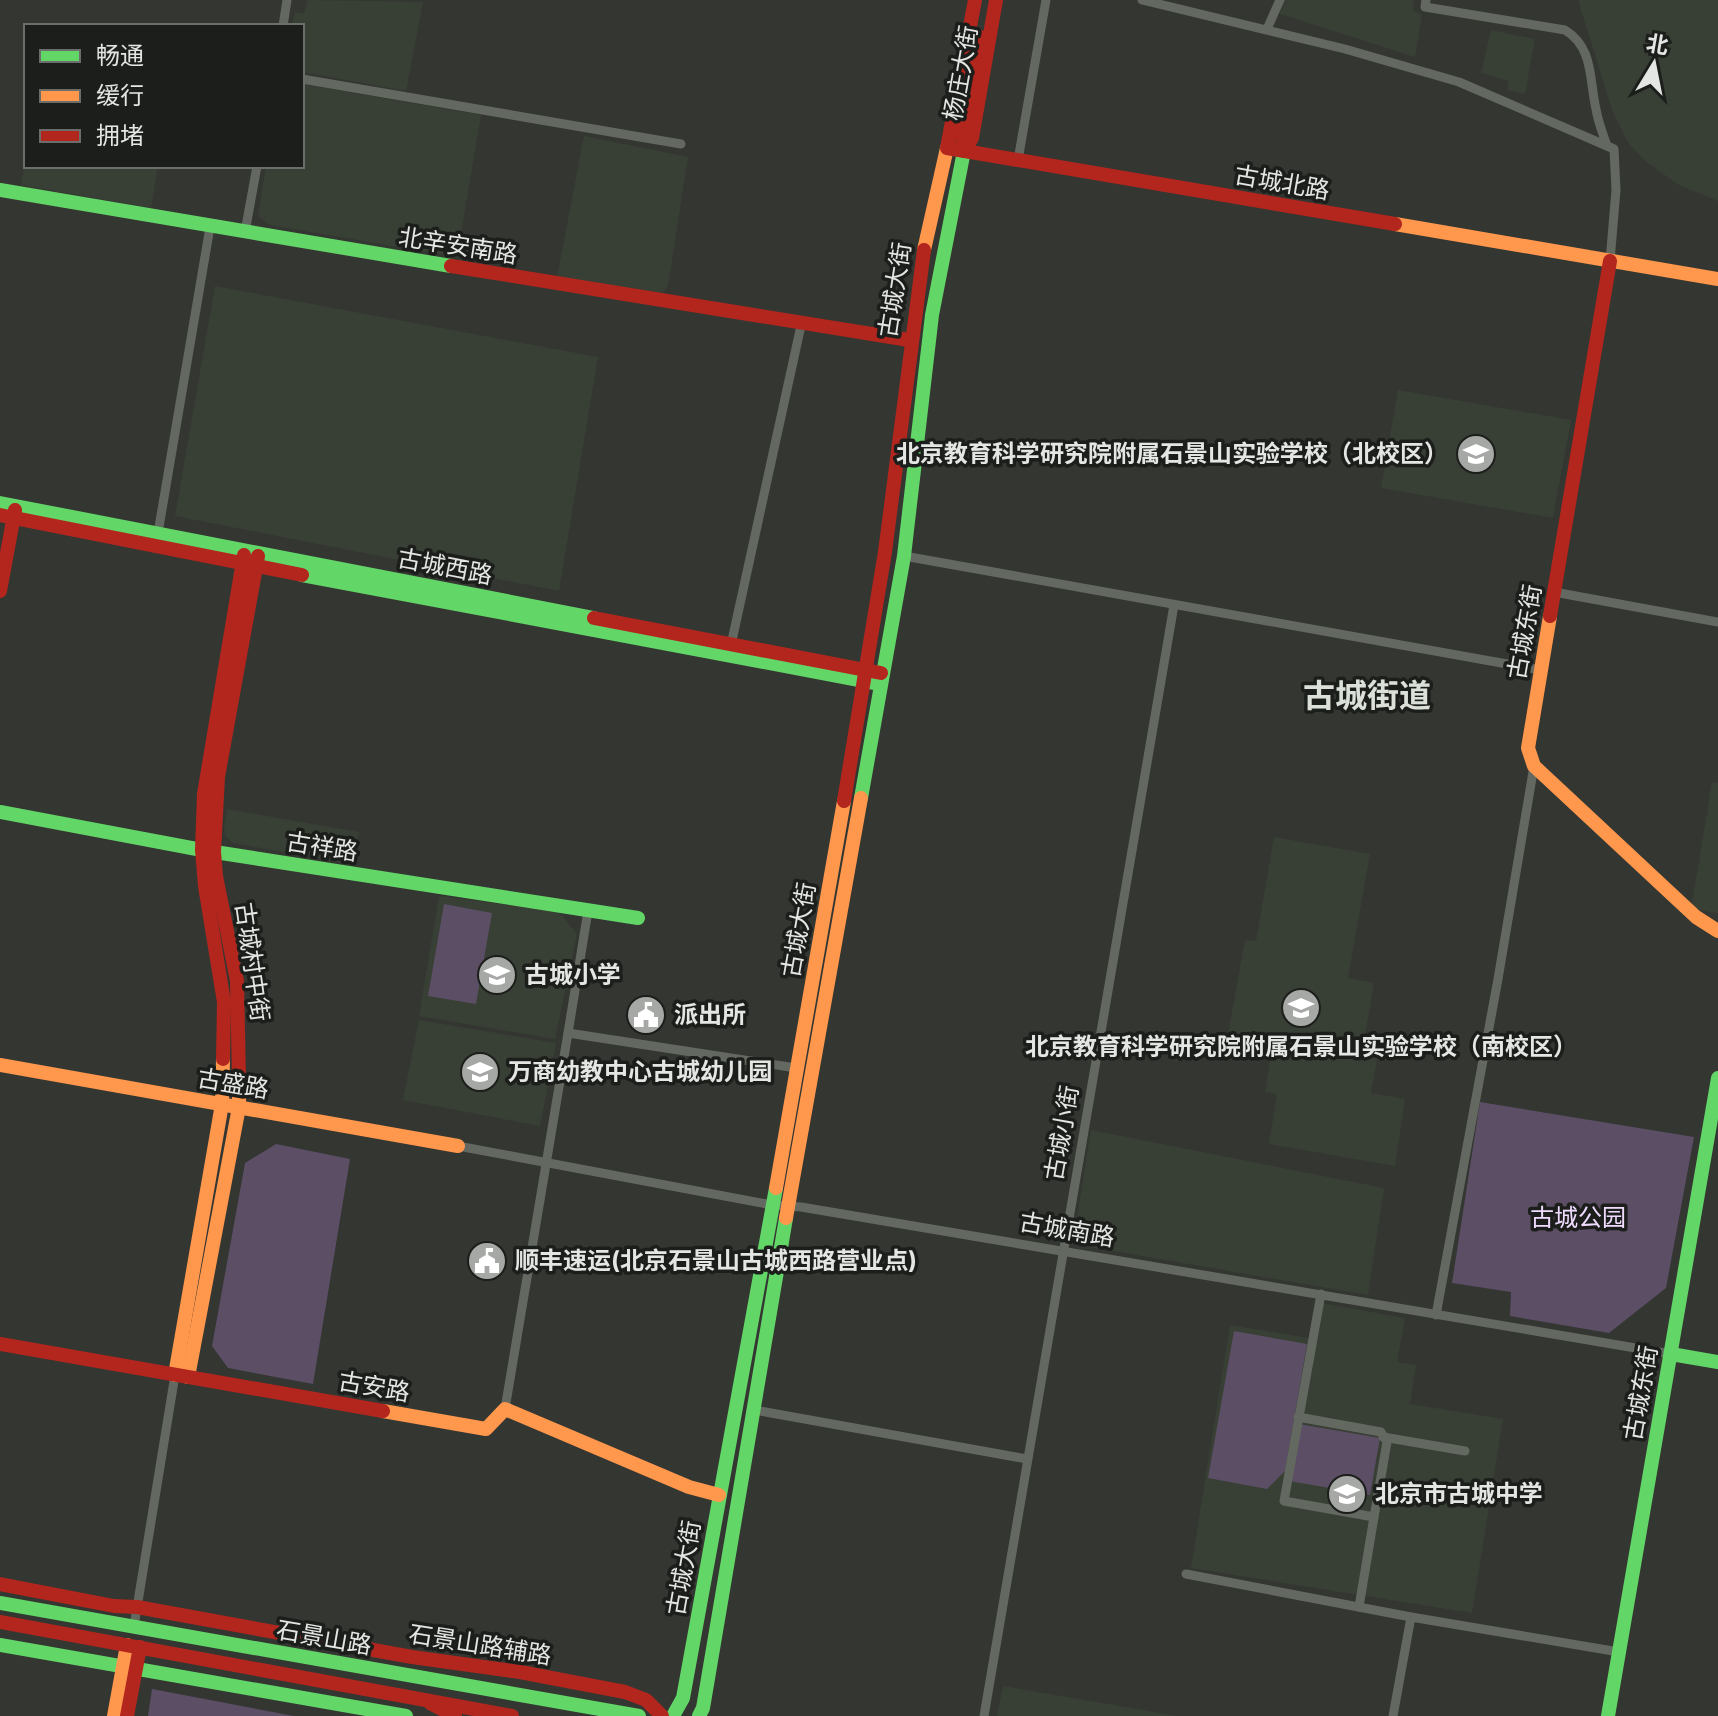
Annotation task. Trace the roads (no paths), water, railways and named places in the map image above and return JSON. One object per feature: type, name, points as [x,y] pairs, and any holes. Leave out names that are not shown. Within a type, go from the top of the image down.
[{"type":"main road","name":"杨庄大街","points":[[947,148],[975,0]]},
{"type":"main road","points":[[964,151],[964,125],[987,0]]},
{"type":"main road","name":"杨庄大街","points":[[964,151],[972,138],[996,0]]},
{"type":"main road","name":"古城北路","points":[[947,148],[1718,279]]},
{"type":"main road","name":"古城大街","points":[[673,1716],[683,1698],[822,935],[885,552],[919,270],[947,148]]},
{"type":"main road","name":"古城大街","points":[[699,1716],[721,1611],[880,678],[904,556],[932,315],[964,151]]},
{"type":"main road","name":"北辛安南路","points":[[0,190],[99,203],[210,227],[909,340]]},
{"type":"main road","name":"古城东街","points":[[1534,766],[1528,748],[1610,261]]},
{"type":"main road","name":"古城西路","points":[[0,503],[10,513],[731,645],[864,676]]},
{"type":"main road","points":[[0,591],[10,513]]},
{"type":"main road","name":"古城西路","points":[[10,513],[158,533],[251,558],[880,678]]},
{"type":"main road","name":"古城村中街","points":[[182,1376],[222,1104],[224,1002],[205,886],[251,558]]},
{"type":"main road","points":[[1534,766],[1696,917],[1718,931]]},
{"type":"main road","name":"古祥路","points":[[0,812],[208,851],[638,918]]},
{"type":"main road","name":"古城村中街","points":[[182,1376],[239,1107],[237,981],[208,851]]},
{"type":"main road","name":"古盛路","points":[[0,1065],[458,1146]]},
{"type":"main road","name":"古城东街","points":[[1608,1716],[1718,1078]]},
{"type":"main road","name":"古安路","points":[[0,1344],[486,1429],[505,1409]]},
{"type":"main road","points":[[1671,1354],[1718,1362]]},
{"type":"main road","points":[[505,1409],[689,1487],[719,1495]]},
{"type":"main road","name":"石景山路辅路","points":[[0,1584],[625,1692],[646,1700],[662,1716]]},
{"type":"main road","name":"石景山路","points":[[0,1603],[639,1716]]},
{"type":"main road","name":"石景山路","points":[[0,1622],[512,1716]]},
{"type":"main road","points":[[0,1645],[406,1716]]},
{"type":"main road","points":[[127,1716],[134,1646]]},
{"type":"main road","points":[[114,1716],[130,1667]]},
{"type":"main road","points":[[426,1701],[455,1716]]},
{"type":"street","points":[[283,24],[287,0]]},
{"type":"street","points":[[1018,160],[1046,0]]},
{"type":"street","points":[[1142,0],[1267,29],[1459,82],[1614,149],[1616,190],[1610,261]]},
{"type":"street","points":[[1267,29],[1280,0]]},
{"type":"street","points":[[1426,0],[1425,7],[1565,30],[1578,38],[1588,55],[1596,112],[1607,146]]},
{"type":"street","points":[[304,79],[681,144]]},
{"type":"street","points":[[245,232],[257,168]]},
{"type":"street","points":[[158,533],[210,227]]},
{"type":"street","points":[[731,645],[802,321]]},
{"type":"street","points":[[904,556],[1541,670]]},
{"type":"street","points":[[1554,592],[1718,622]]},
{"type":"street","name":"古城小街","points":[[984,1716],[1174,605]]},
{"type":"street","points":[[1436,1315],[1534,766]]},
{"type":"street","points":[[505,1409],[588,911]]},
{"type":"street","points":[[568,1033],[796,1068]]},
{"type":"street","name":"古城南路","points":[[458,1146],[772,1205],[1062,1250],[1671,1354]]},
{"type":"street","points":[[1321,1294],[1284,1501],[1374,1517]]},
{"type":"street","points":[[134,1626],[182,1376]]},
{"type":"street","points":[[754,1410],[1027,1459]]},
{"type":"street","points":[[1298,1417],[1381,1432],[1387,1442],[1359,1607]]},
{"type":"street","points":[[1383,1437],[1465,1451]]},
{"type":"street","points":[[1186,1574],[1411,1617],[1619,1652]]},
{"type":"street","points":[[1393,1716],[1411,1617]]},
{"type":"place","name":"北京教育科学研究院附属石景山实验学校（北校区）","points":[[1476,454]]},
{"type":"place","name":"古城小学","points":[[497,975]]},
{"type":"place","name":"北京教育科学研究院附属石景山实验学校（南校区）","points":[[1301,1008]]},
{"type":"place","name":"派出所","points":[[646,1015]]},
{"type":"place","name":"万商幼教中心古城幼儿园","points":[[480,1072]]},
{"type":"place","name":"顺丰速运(北京石景山古城西路营业点)","points":[[487,1261]]},
{"type":"place","name":"北京市古城中学","points":[[1347,1494]]},
{"type":"district","name":"古城街道","points":[[1367,696]]},
{"type":"park label","name":"古城公园","points":[[1578,1218]]}]
